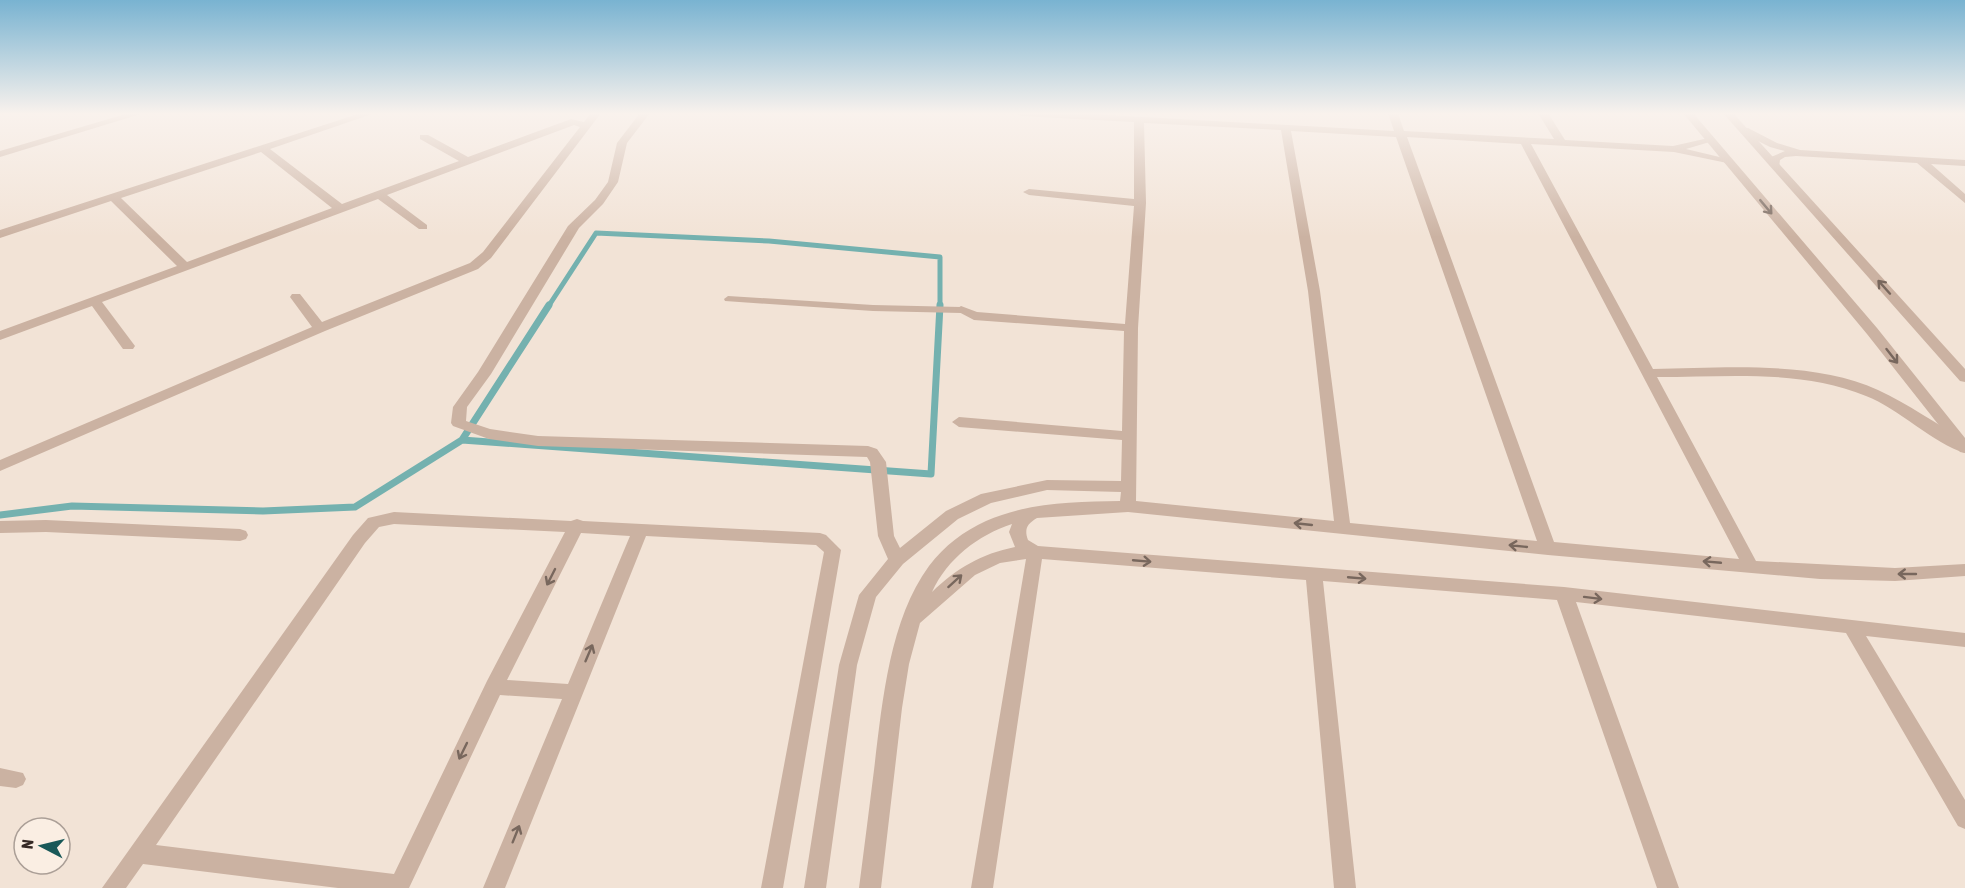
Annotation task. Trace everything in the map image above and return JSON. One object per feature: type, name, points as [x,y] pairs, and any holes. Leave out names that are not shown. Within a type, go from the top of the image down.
[{"type":"street","points":[[0,234],[243,154]]},
{"type":"street","points":[[270,154],[340,208]]},
{"type":"street","points":[[456,154],[469,162]]},
{"type":"street","points":[[0,336],[186,268],[340,208],[491,154]]},
{"type":"street","points":[[0,466],[320,328],[474,267],[482,261],[558,154]]},
{"type":"street","points":[[619,154],[613,182],[599,202],[574,226],[484,374],[460,407],[458,423],[481,434],[528,440],[639,446],[863,450],[872,453],[878,462],[886,536],[897,560]]},
{"type":"street","points":[[1128,506],[1131,328],[1140,203],[1139,154]]},
{"type":"street","points":[[1290,154],[1314,291],[1343,528]]},
{"type":"street","points":[[1407,154],[1548,549]]},
{"type":"street","points":[[1532,154],[1751,566]]},
{"type":"street","points":[[1699,154],[1728,162]]},
{"type":"street","points":[[1722,154],[1872,331],[1965,448]]},
{"type":"street","points":[[1766,154],[1965,378]]},
{"type":"street","points":[[1775,165],[1775,159],[1781,154]]},
{"type":"street","points":[[1835,154],[1965,164]]},
{"type":"street","points":[[1921,161],[1965,200]]},
{"type":"street","points":[[1029,192],[1140,203]]},
{"type":"street","points":[[379,194],[423,227]]},
{"type":"street","points":[[114,198],[186,268]]},
{"type":"street","points":[[296,297],[320,328]]},
{"type":"street","points":[[95,301],[128,346]]},
{"type":"street","points":[[955,309],[974,316],[1131,328]]},
{"type":"street","points":[[1648,373],[1778,372],[1839,382],[1873,393],[1965,448]]},
{"type":"street","points":[[959,423],[1129,436]]},
{"type":"street","points":[[815,888],[848,665],[868,595],[897,560],[952,515],[987,498],[1047,485],[1129,487]]},
{"type":"street","points":[[870,888],[898,665],[912,621],[929,580],[944,559],[971,536],[991,526],[1038,511],[1067,507],[1128,506],[1548,549],[1751,566],[1845,573],[1940,574],[1965,570]]},
{"type":"street","points":[[1035,552],[1021,544],[1017,532],[1022,519],[1038,511]]},
{"type":"street","points":[[114,888],[359,539],[374,522],[394,518],[577,525],[820,539],[833,550],[772,888]]},
{"type":"street","points":[[139,853],[398,886],[494,687],[577,525]]},
{"type":"street","points":[[0,527],[46,526],[240,535]]},
{"type":"street","points":[[494,888],[641,529]]},
{"type":"street","points":[[912,621],[964,574],[988,559],[1011,552],[1035,552],[1564,594],[1965,640]]},
{"type":"street","points":[[982,888],[1035,552]]},
{"type":"street","points":[[1314,574],[1345,888]]},
{"type":"street","points":[[1564,594],[1668,888]]},
{"type":"street","points":[[1852,628],[1965,819]]},
{"type":"street","points":[[494,687],[573,692]]},
{"type":"lane","points":[[728,299],[955,309]]},
{"type":"waterway","points":[[548,307],[596,233],[769,241],[940,257],[940,305]]},
{"type":"waterway","points":[[462,440],[549,305]]},
{"type":"waterway","points":[[462,440],[931,474],[940,305]]},
{"type":"waterway","points":[[0,515],[72,506],[263,511],[355,507],[462,440]]}]
